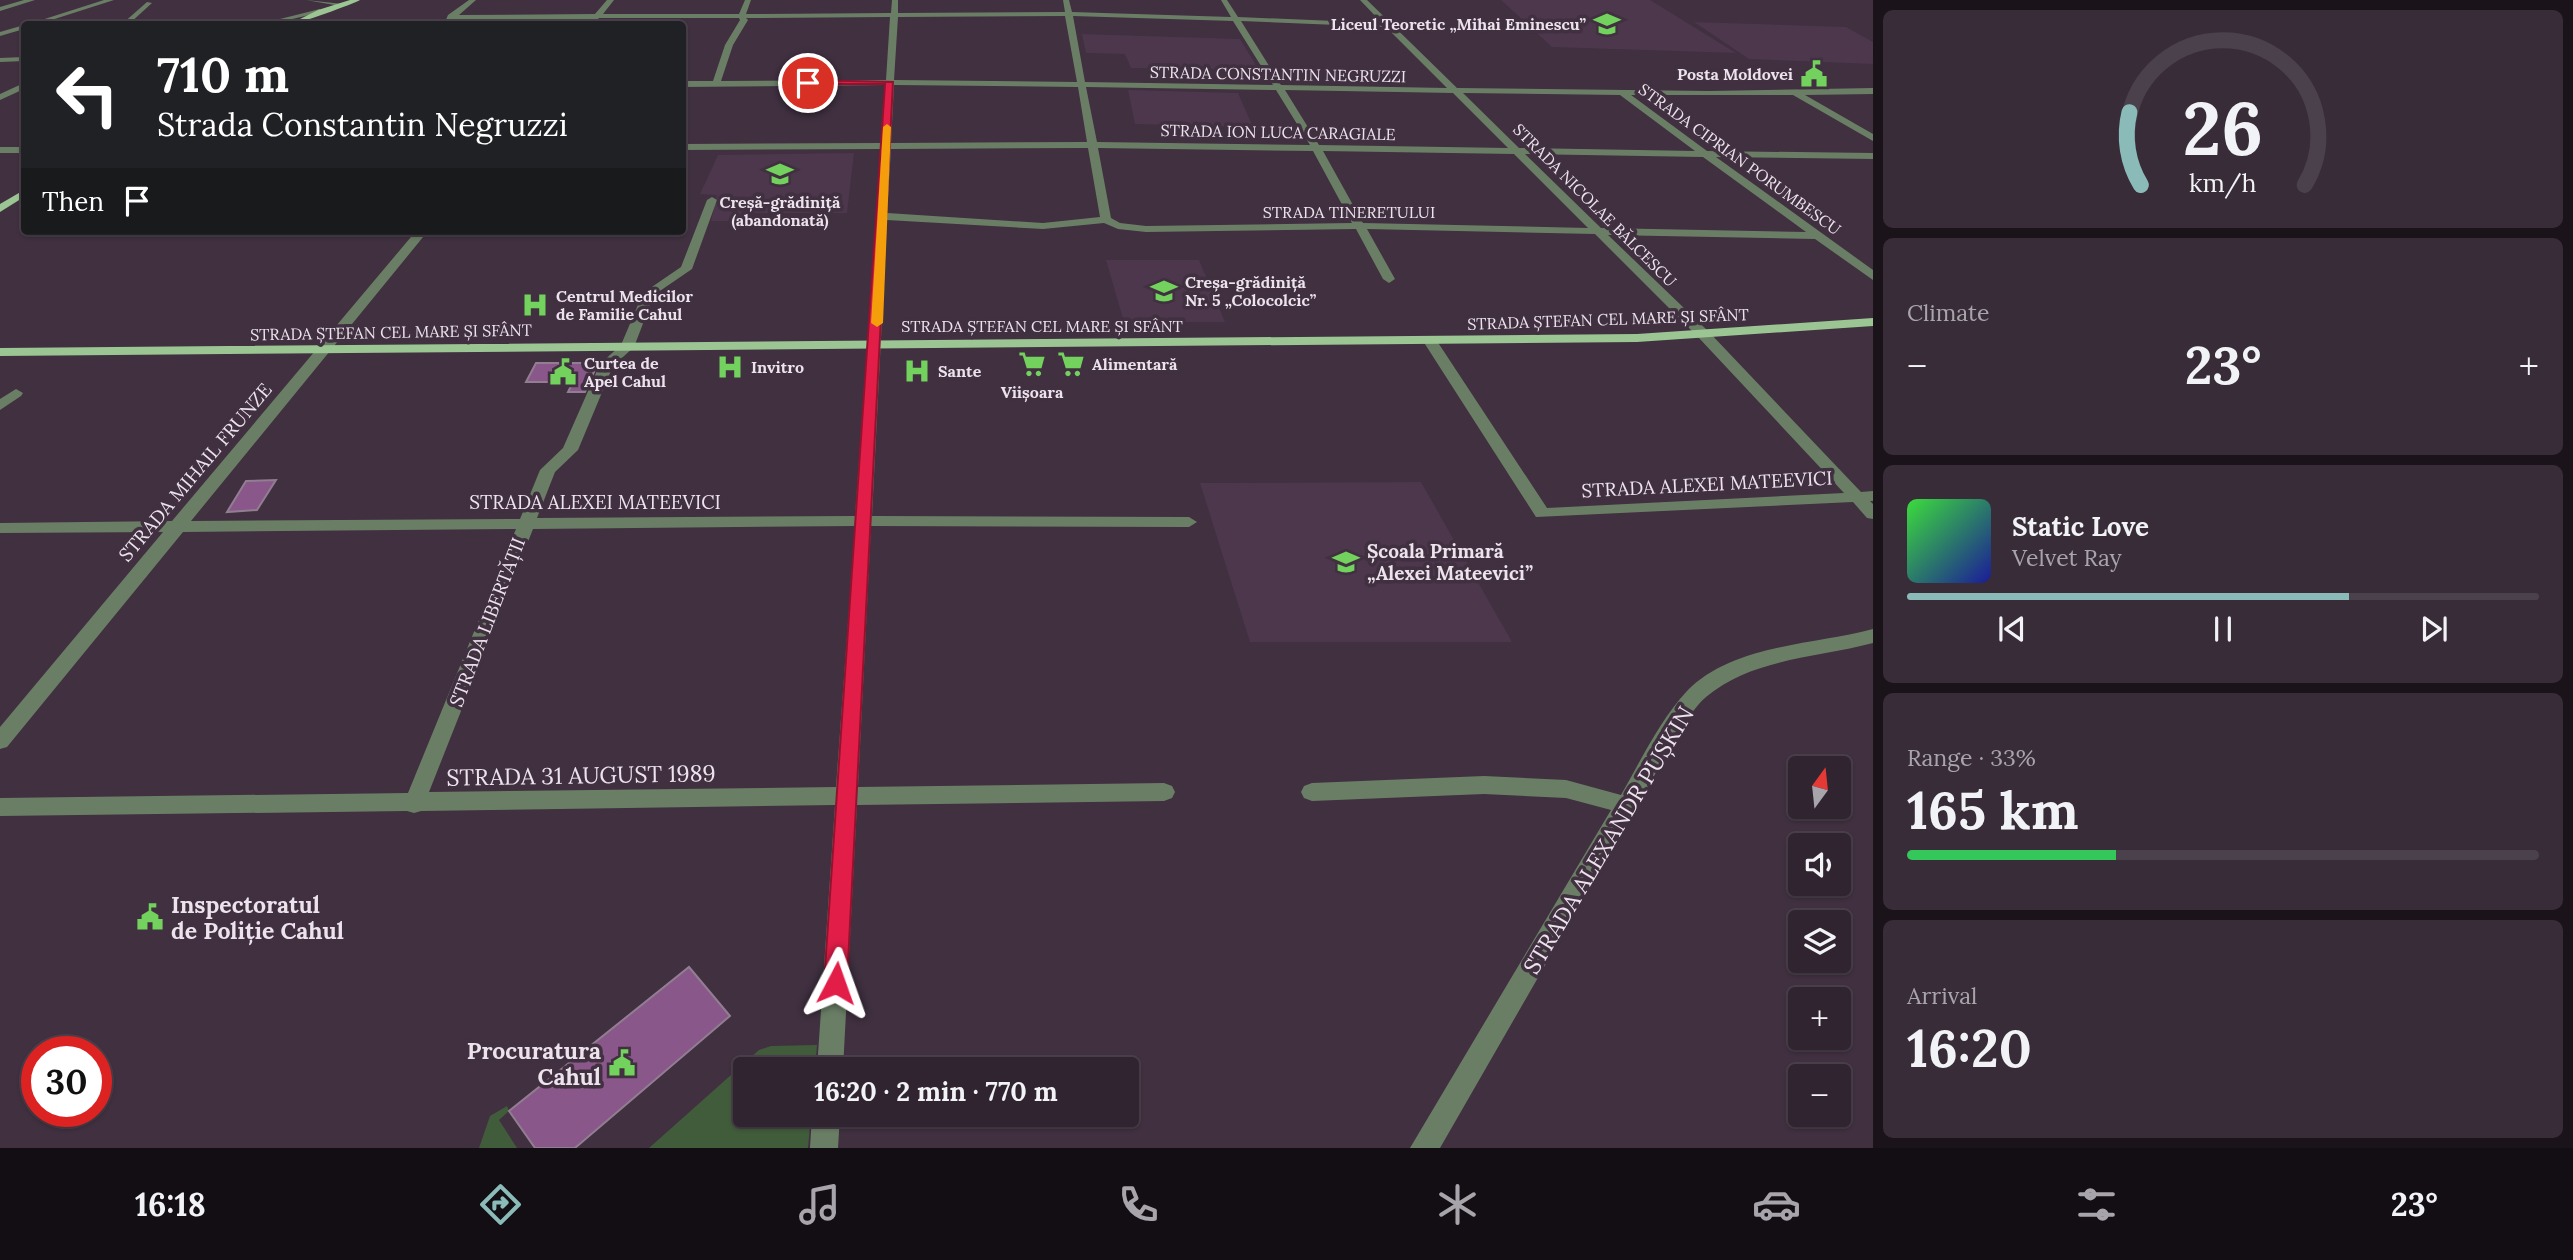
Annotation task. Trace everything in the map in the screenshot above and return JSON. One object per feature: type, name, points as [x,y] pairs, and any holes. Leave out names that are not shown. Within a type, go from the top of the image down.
[{"type":"main road","points":[[300,21],[320,11],[357,0]]},
{"type":"main road","points":[[0,209],[21,195]]},
{"type":"main road","name":"STRADA ȘTEFAN CEL MARE ȘI SFÂNT","points":[[0,352],[1430,341],[1704,335],[1873,322]]},
{"type":"street","points":[[0,9],[32,0]]},
{"type":"street","points":[[43,21],[111,0]]},
{"type":"street","points":[[309,0],[340,4]]},
{"type":"street","points":[[447,21],[473,0]]},
{"type":"street","points":[[592,21],[611,0]]},
{"type":"street","points":[[741,16],[748,0]]},
{"type":"street","points":[[1066,0],[1094,145],[1105,220]]},
{"type":"street","points":[[1224,0],[1234,20],[1280,86],[1389,279]]},
{"type":"street","name":"STRADA NICOLAE BĂLCESCU","points":[[1363,0],[1866,497]]},
{"type":"street","points":[[128,21],[149,3]]},
{"type":"street","points":[[451,18],[741,16],[894,7],[1389,25]]},
{"type":"street","points":[[831,1057],[849,796],[894,7]]},
{"type":"street","points":[[277,21],[320,11]]},
{"type":"street","points":[[716,84],[729,44],[744,20],[741,16]]},
{"type":"street","points":[[0,34],[21,28]]},
{"type":"street","points":[[0,60],[21,59]]},
{"type":"street","name":"STRADA CONSTANTIN NEGRUZZI","points":[[686,84],[889,82],[1622,93],[1797,94],[1873,91]]},
{"type":"street","points":[[0,87],[21,87]]},
{"type":"street","points":[[0,97],[21,88]]},
{"type":"street","name":"STRADA CIPRIAN PORUMBESCU","points":[[1622,93],[1873,275]]},
{"type":"street","points":[[1797,94],[1872,136]]},
{"type":"street","name":"STRADA ION LUCA CARAGIALE","points":[[686,148],[1094,145],[1873,156]]},
{"type":"street","points":[[0,150],[21,150]]},
{"type":"street","name":"STRADA LIBERTĂȚII","points":[[414,804],[548,470],[570,450],[607,364],[627,347],[649,293],[686,269],[712,200]]},
{"type":"street","name":"STRADA TINERETULUI","points":[[881,216],[1043,226],[1105,220],[1118,226],[1146,229],[1361,226],[1818,236]]},
{"type":"street","name":"STRADA MIHAIL FRUNZE","points":[[0,741],[419,235]]},
{"type":"street","name":"STRADA ALEXEI MATEEVICI","points":[[1430,341],[1542,513],[1866,497]]},
{"type":"street","points":[[0,407],[16,393]]},
{"type":"street","points":[[1866,497],[1873,514]]},
{"type":"street","name":"STRADA ALEXEI MATEEVICI","points":[[0,528],[179,524],[1189,522]]},
{"type":"street","name":"STRADA ALEXANDR PUȘKIN","points":[[1423,1148],[1670,730],[1698,693],[1722,674],[1760,660],[1873,636]]},
{"type":"street","points":[[1312,792],[1483,785],[1566,789],[1626,805]]},
{"type":"street","name":"STRADA 31 AUGUST 1989","points":[[0,807],[414,804],[1164,792]]},
{"type":"street","points":[[824,1148],[826,1127]]},
{"type":"shaded area","name":"Liceul Teoretic „Mihai Eminescu”","points":[[1501,0],[1650,0],[1736,53],[1552,47]]},
{"type":"shaded area","points":[[1694,22],[1846,27],[1873,42],[1873,64],[1749,59]]},
{"type":"shaded area","points":[[1082,34],[1240,39],[1259,70],[1131,68],[1125,54],[1086,53]]},
{"type":"shaded area","points":[[1128,90],[1238,93],[1253,127],[1135,124]]},
{"type":"shaded area","name":"Creșă-grădiniță (abandonată)","points":[[854,153],[847,213],[742,213],[739,221],[711,221],[717,195],[700,194],[718,155]]},
{"type":"shaded area","name":"Creșa-grădiniță Nr. 5 „Colocolcic”","points":[[1106,260],[1199,260],[1225,322],[1124,322]]},
{"type":"shaded area","name":"Școala Primară „Alexei Mateevici”","points":[[1421,482],[1512,642],[1250,642],[1200,483]]},
{"type":"green space","points":[[817,1045],[816,1057],[751,1057],[759,1050],[771,1046]]},
{"type":"green space","points":[[733,1073],[733,1127],[810,1127],[808,1148],[649,1148]]},
{"type":"green space","points":[[507,1106],[509,1111],[499,1120],[517,1148],[479,1148],[490,1116]]},
{"type":"building","name":"Curtea de Apel Cahul","points":[[536,363],[598,363],[585,392],[568,392],[573,382],[526,382]]},
{"type":"building","points":[[276,480],[257,510],[227,512],[246,481]]},
{"type":"building","name":"Procuratura Cahul","points":[[689,967],[730,1016],[575,1148],[535,1148],[509,1111]]},
{"type":"slow traffic","points":[[877,323],[887,127]]},
{"type":"place","name":"Liceul Teoretic „Mihai Eminescu”","points":[[1607,24]]},
{"type":"place","name":"Posta Moldovei","points":[[1814,74]]},
{"type":"place","name":"Creșă-grădiniță (abandonată)","points":[[780,174]]},
{"type":"place","name":"Creșa-grădiniță Nr. 5 „Colocolcic”","points":[[1164,291]]},
{"type":"place","name":"Centrul Medicilor de Familie Cahul","points":[[535,305]]},
{"type":"place","name":"Viișoara","points":[[1032,364]]},
{"type":"place","name":"Alimentară","points":[[1071,364]]},
{"type":"place","name":"Invitro","points":[[730,367]]},
{"type":"place","name":"Sante","points":[[917,371]]},
{"type":"place","name":"Curtea de Apel Cahul","points":[[563,372]]},
{"type":"place","name":"Școala Primară „Alexei Mateevici”","points":[[1346,562]]},
{"type":"place","name":"Inspectoratul de Poliție Cahul","points":[[150,917]]},
{"type":"place","name":"Procuratura Cahul","points":[[622,1063]]},
{"type":"route","points":[[808,83],[889,82],[876,345],[836,983]]}]
